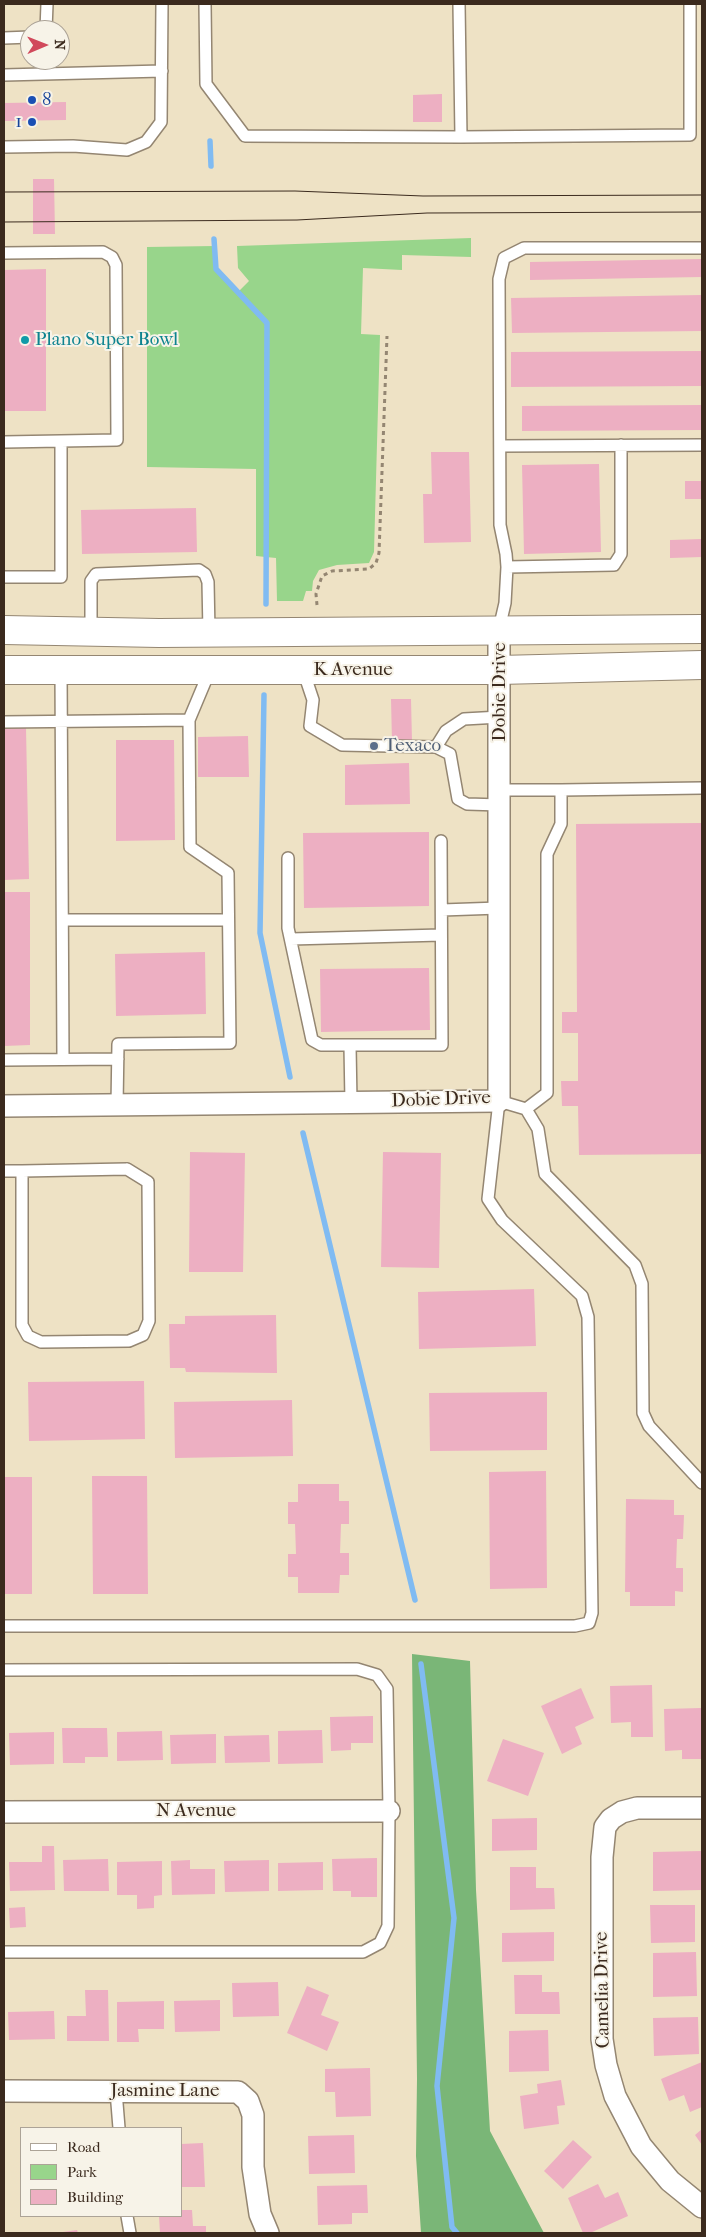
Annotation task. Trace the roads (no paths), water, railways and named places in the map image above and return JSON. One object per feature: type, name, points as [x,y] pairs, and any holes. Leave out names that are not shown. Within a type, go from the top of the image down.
[{"type":"main road","name":"K Avenue","points":[[4,630],[209,632],[702,629]]},
{"type":"main road","points":[[209,632],[210,670]]},
{"type":"main road","name":"K Avenue","points":[[4,670],[499,670],[702,665]]},
{"type":"street","name":"Dobie Drive","points":[[4,1106],[499,1100],[500,629]]},
{"type":"street","name":"Camelia Drive","points":[[702,1808],[637,1808],[622,1812],[611,1818],[605,1827],[602,1856],[602,2039],[606,2066],[615,2096],[641,2146],[670,2181],[702,2207]]},
{"type":"street","name":"N Avenue","points":[[4,1812],[389,1811]]},
{"type":"street","name":"Jasmine Lane","points":[[4,2091],[225,2090],[238,2092],[248,2101],[254,2127],[253,2167],[260,2214],[268,2233]]},
{"type":"lane","points":[[46,20],[47,4]]},
{"type":"lane","points":[[4,148],[73,146],[127,150],[138,147],[154,134],[161,122],[162,4]]},
{"type":"lane","points":[[205,4],[206,84],[245,136],[461,137],[696,134],[690,4]]},
{"type":"lane","points":[[459,4],[461,137]]},
{"type":"lane","points":[[4,38],[20,37]]},
{"type":"lane","points":[[4,75],[162,71]]},
{"type":"lane","points":[[500,629],[505,603],[506,567],[506,554],[500,525],[499,278],[504,258],[524,248],[702,248]]},
{"type":"lane","points":[[4,253],[104,252],[112,257],[116,265],[118,440],[4,442]]},
{"type":"lane","points":[[4,577],[61,577],[60,442]]},
{"type":"lane","points":[[506,567],[614,565],[621,554],[621,445]]},
{"type":"lane","points":[[500,446],[702,445]]},
{"type":"lane","points":[[91,632],[91,580],[96,574],[198,570],[205,574],[208,582],[209,632]]},
{"type":"lane","points":[[61,670],[64,1059]]},
{"type":"lane","points":[[117,1105],[118,1044],[230,1043],[228,873],[190,847],[190,720],[210,670]]},
{"type":"lane","points":[[302,670],[312,700],[310,726],[342,745],[436,747],[450,754],[458,799],[467,804],[561,790],[702,788]]},
{"type":"lane","points":[[436,747],[446,731],[464,719],[500,717]]},
{"type":"lane","points":[[4,722],[190,720]]},
{"type":"lane","points":[[526,1109],[547,1093],[547,854],[561,824],[561,790]]},
{"type":"lane","points":[[288,858],[291,939],[312,1040],[321,1046],[442,1045],[441,841]]},
{"type":"lane","points":[[442,910],[500,908]]},
{"type":"lane","points":[[63,920],[228,920]]},
{"type":"lane","points":[[291,939],[441,935]]},
{"type":"lane","points":[[350,1046],[351,1102]]},
{"type":"lane","points":[[4,1060],[118,1059]]},
{"type":"lane","points":[[4,1626],[576,1626],[589,1623],[592,1613],[588,1317],[582,1296],[502,1220],[488,1199],[499,1100],[526,1109],[538,1130],[546,1174],[635,1266],[642,1284],[643,1413],[649,1426],[702,1483]]},
{"type":"lane","points":[[4,1171],[127,1169],[148,1182],[149,1321],[142,1335],[129,1341],[41,1342],[28,1336],[22,1325],[22,1171]]},
{"type":"lane","points":[[4,1670],[357,1669],[377,1674],[387,1689],[389,1811],[388,1926],[380,1943],[363,1952],[4,1952]]},
{"type":"lane","points":[[116,2091],[119,2127]]},
{"type":"lane","points":[[127,2217],[130,2233]]},
{"type":"waterway","points":[[210,141],[211,166]]},
{"type":"waterway","points":[[214,239],[216,269],[267,323],[266,604]]},
{"type":"waterway","points":[[264,695],[260,933],[290,1077]]},
{"type":"waterway","points":[[303,1133],[415,1600]]},
{"type":"waterway","points":[[421,1664],[454,1918],[437,2086],[452,2227],[457,2233]]},
{"type":"tram line","points":[[4,192],[295,191],[423,196],[702,195]]},
{"type":"tram line","points":[[4,222],[297,220],[427,213],[702,212]]},
{"type":"place","name":"8","points":[[32,100]]},
{"type":"place","name":"1","points":[[32,122]]},
{"type":"place","name":"Plano Super Bowl","points":[[25,340]]},
{"type":"place","name":"Texaco","points":[[374,746]]}]
